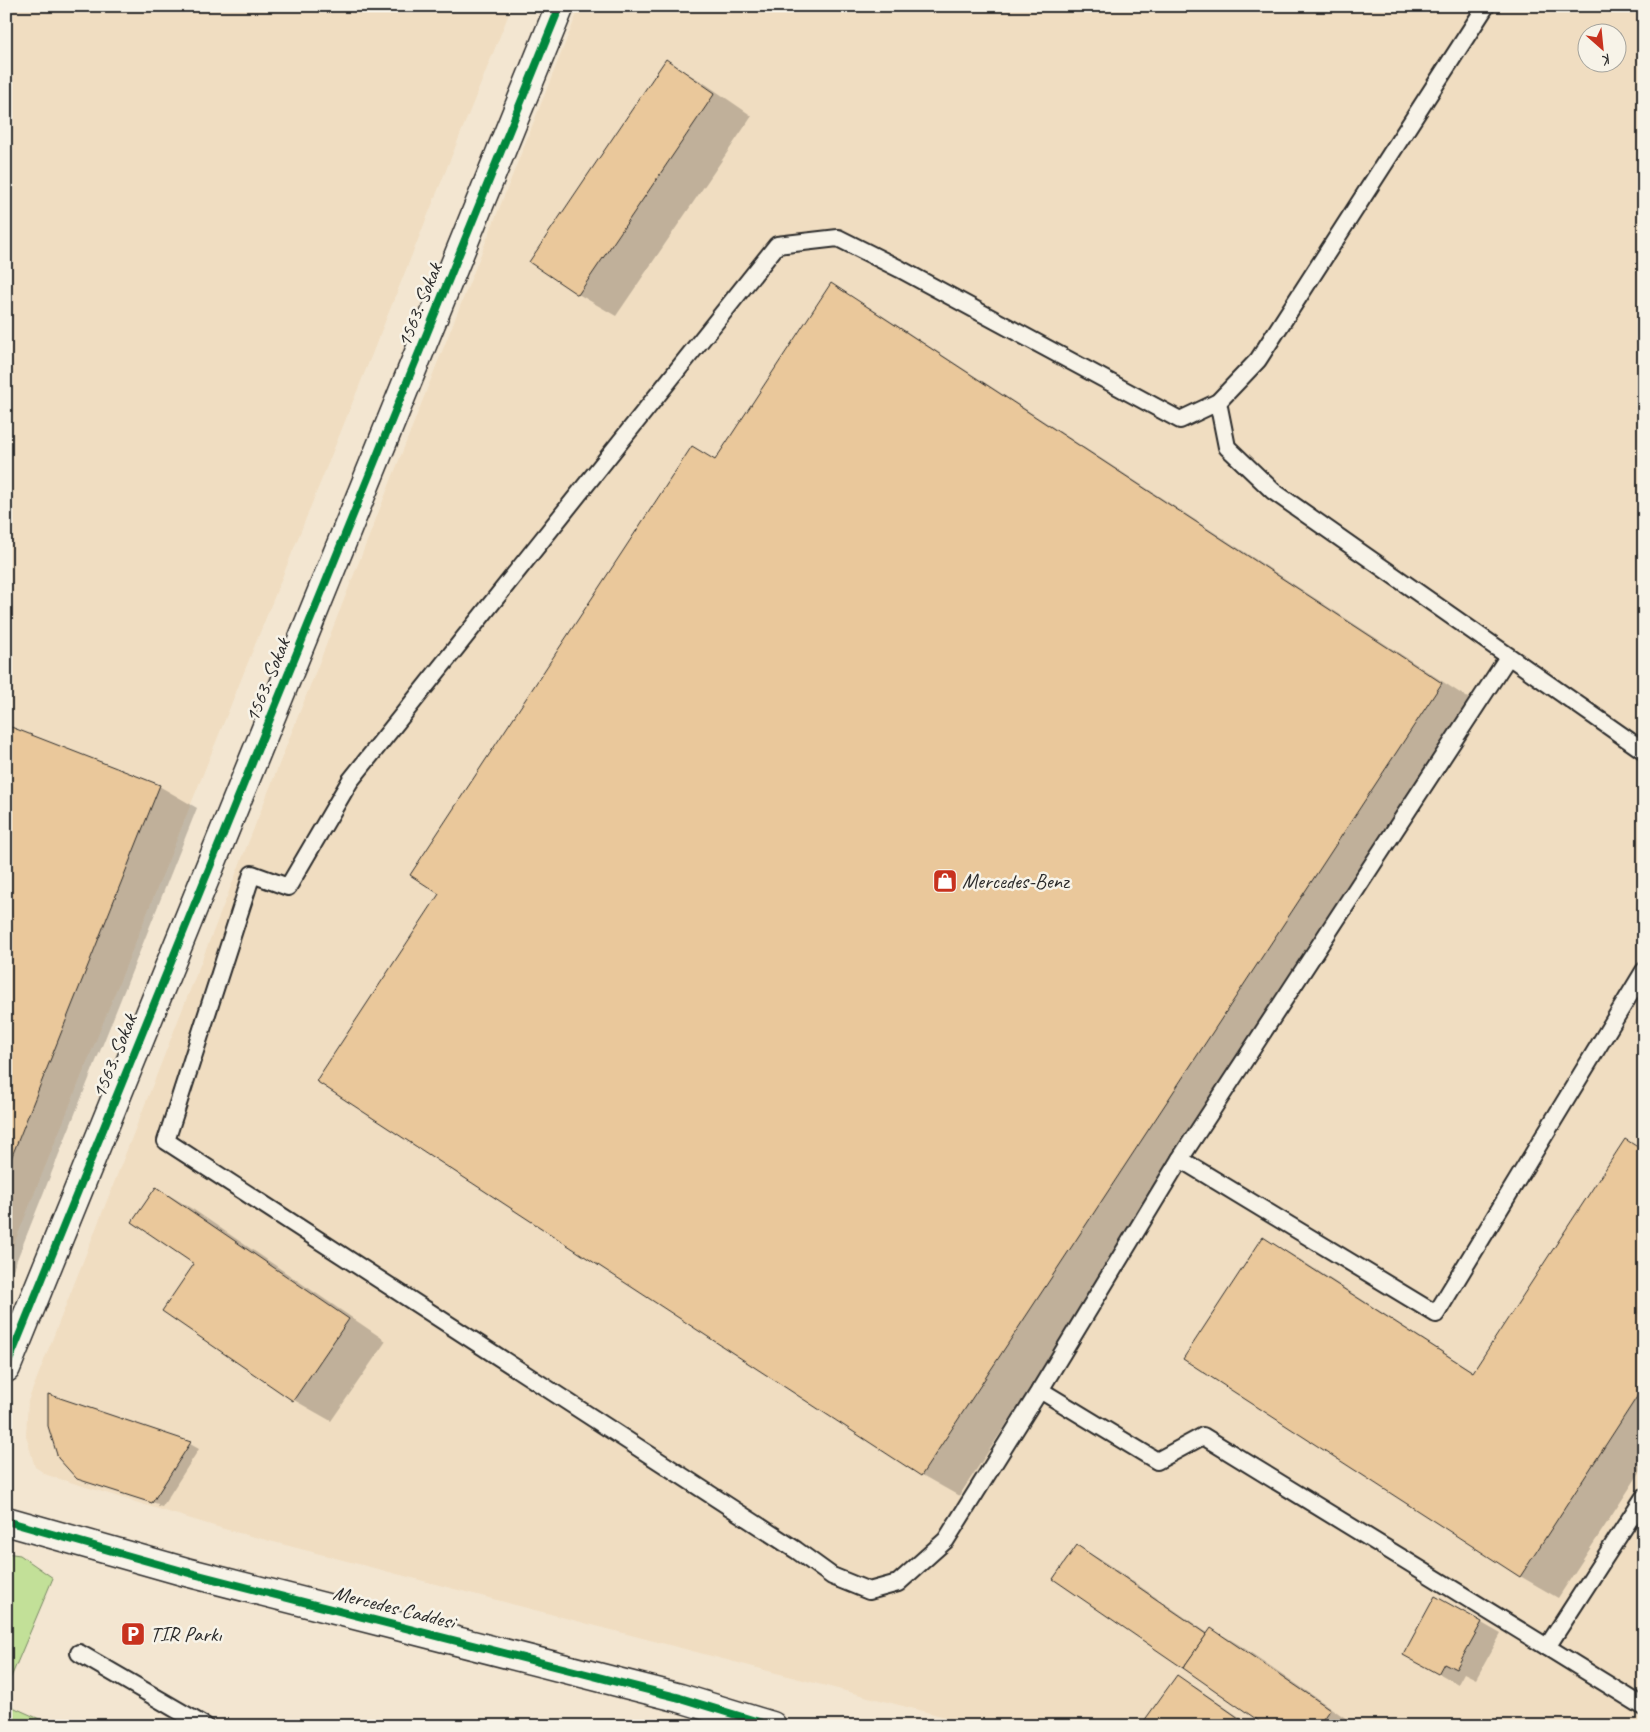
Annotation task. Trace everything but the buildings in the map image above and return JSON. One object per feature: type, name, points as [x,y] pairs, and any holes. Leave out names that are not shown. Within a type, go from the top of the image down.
[{"type":"street","name":"1563. Sokak","points":[[6,1368],[560,6]]},
{"type":"street","name":"Mercedes Caddesi","points":[[6,1521],[186,1572],[680,1698],[772,1726]]},
{"type":"lane","points":[[1486,6],[1258,360],[1218,402],[1180,420],[838,238],[777,245],[350,782],[288,887],[252,874],[166,1141],[796,1550],[832,1576],[869,1591],[898,1584],[946,1540],[1040,1390],[1180,1159],[1508,657]]},
{"type":"lane","points":[[1218,402],[1227,447],[1272,491],[1644,751]]},
{"type":"lane","points":[[1180,1159],[1436,1314],[1644,971]]},
{"type":"lane","points":[[1040,1390],[1157,1461],[1202,1436],[1644,1707]]},
{"type":"lane","points":[[1546,1647],[1644,1497]]},
{"type":"lane","points":[[79,1654],[205,1726]]},
{"type":"shaded area","points":[[6,6],[512,6],[6,1264]]},
{"type":"shaded area","points":[[580,6],[1644,6],[1644,1726],[980,1726],[224,1529],[47,1475],[35,1467],[26,1436],[28,1401]]},
{"type":"green space","points":[[6,1553],[20,1555],[53,1578],[6,1689]]},
{"type":"green space","points":[[6,1704],[55,1726],[6,1726]]},
{"type":"cycle path","points":[[6,1368],[560,6]]},
{"type":"cycle path","points":[[6,1521],[186,1572],[680,1698],[772,1726]]},
{"type":"place","name":"Mercedes-Benz","points":[[945,881]]},
{"type":"place","name":"TIR Parkı","points":[[133,1634]]}]
